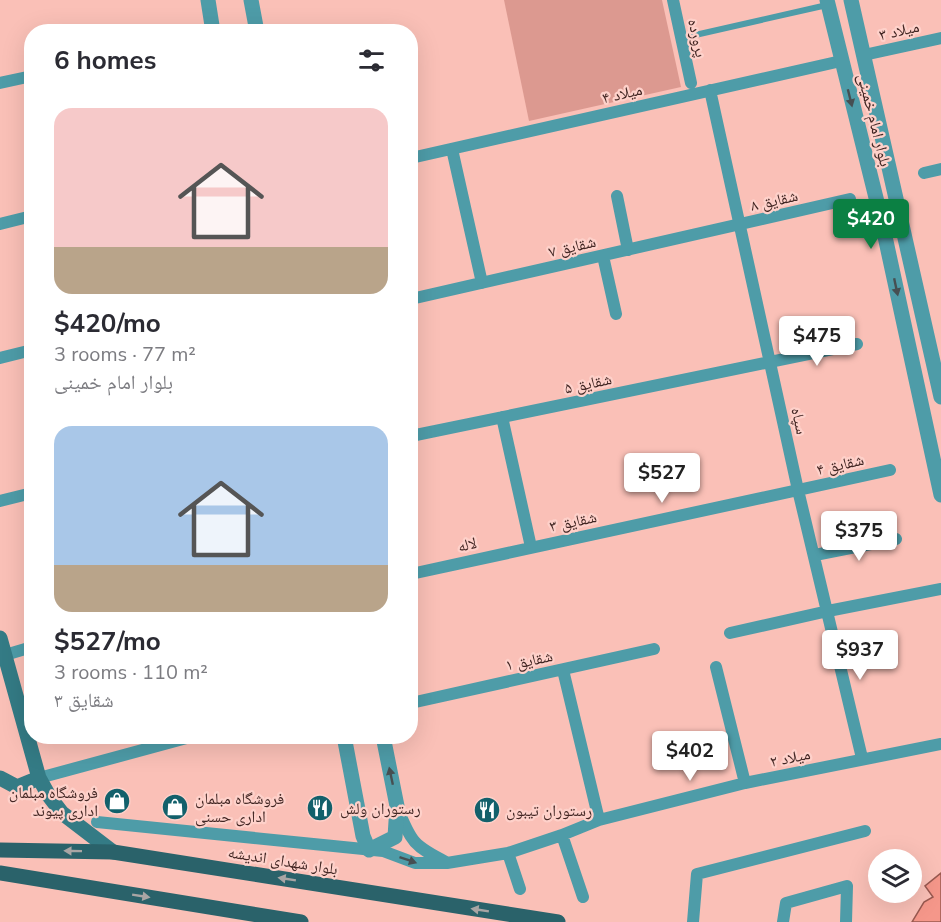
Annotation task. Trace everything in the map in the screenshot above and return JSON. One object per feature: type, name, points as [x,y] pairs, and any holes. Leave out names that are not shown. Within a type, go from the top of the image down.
[{"type":"main road","points":[[0,638],[24,724]]},
{"type":"main road","points":[[30,744],[39,778],[62,813],[113,852]]},
{"type":"main road","points":[[0,778],[17,787],[39,778]]},
{"type":"main road","name":"بلوار شهدای اندیشه","points":[[0,850],[113,852],[558,922]]},
{"type":"main road","points":[[0,873],[302,922]]},
{"type":"street","points":[[208,0],[212,24]]},
{"type":"street","points":[[251,0],[255,24]]},
{"type":"street","name":"پرورده","points":[[673,0],[691,83]]},
{"type":"street","name":"بلوار امام خمینی","points":[[851,0],[941,397]]},
{"type":"street","name":"بلوار امام خمینی","points":[[828,3],[881,218],[941,495]]},
{"type":"street","name":"میلاد ۳","points":[[864,55],[941,38]]},
{"type":"street","points":[[841,61],[864,55]]},
{"type":"street","name":"میلاد ۴","points":[[418,156],[841,61]]},
{"type":"street","points":[[0,83],[24,78]]},
{"type":"street","name":"سپاه","points":[[710,90],[798,490],[862,758]]},
{"type":"street","points":[[452,149],[482,283]]},
{"type":"street","points":[[924,173],[941,169]]},
{"type":"street","points":[[617,196],[628,250]]},
{"type":"street","name":"شقایق ۸","points":[[740,225],[850,200]]},
{"type":"street","points":[[0,224],[24,218]]},
{"type":"street","name":"شقایق ۷","points":[[418,297],[740,225]]},
{"type":"street","points":[[603,256],[616,314]]},
{"type":"street","name":"شقایق ۵","points":[[418,435],[857,344]]},
{"type":"street","points":[[0,358],[24,352]]},
{"type":"street","points":[[502,417],[531,547]]},
{"type":"street","name":"شقایق ۴","points":[[798,490],[890,470]]},
{"type":"street","name":"شقایق ۳","points":[[531,547],[798,490]]},
{"type":"street","points":[[0,501],[24,495]]},
{"type":"street","points":[[815,555],[896,539]]},
{"type":"street","name":"لاله","points":[[418,572],[531,547]]},
{"type":"street","points":[[730,633],[941,589]]},
{"type":"street","points":[[5,655],[24,649]]},
{"type":"street","name":"شقایق ۱","points":[[418,701],[654,649]]},
{"type":"street","points":[[716,667],[745,783]]},
{"type":"street","points":[[564,670],[599,820]]},
{"type":"street","points":[[39,778],[164,744]]},
{"type":"street","points":[[346,744],[363,836],[369,850],[394,837],[398,807]]},
{"type":"street","points":[[385,744],[398,807],[408,835],[420,849],[447,863]]},
{"type":"street","name":"میلاد ۲","points":[[97,822],[383,851],[415,863],[447,863],[508,853],[599,820],[745,783],[941,744]]},
{"type":"street","points":[[693,922],[697,874],[865,831]]},
{"type":"street","points":[[562,835],[583,897]]},
{"type":"street","points":[[508,853],[520,889]]},
{"type":"street","points":[[783,922],[786,903],[847,886],[846,922]]},
{"type":"lane","points":[[682,38],[828,3]]},
{"type":"shaded area","points":[[504,0],[662,0],[681,87],[529,121]]},
{"type":"building","points":[[941,873],[941,922],[912,922],[924,902],[933,897],[925,886]]},
{"type":"place","name":"فروشگاه مبلمان اداری پیوند","points":[[117,801]]},
{"type":"place","name":"فروشگاه مبلمان اداری حسنی","points":[[175,807]]},
{"type":"place","name":"رستوران ولش","points":[[320,808]]},
{"type":"place","name":"رستوران تیبون","points":[[487,810]]}]
